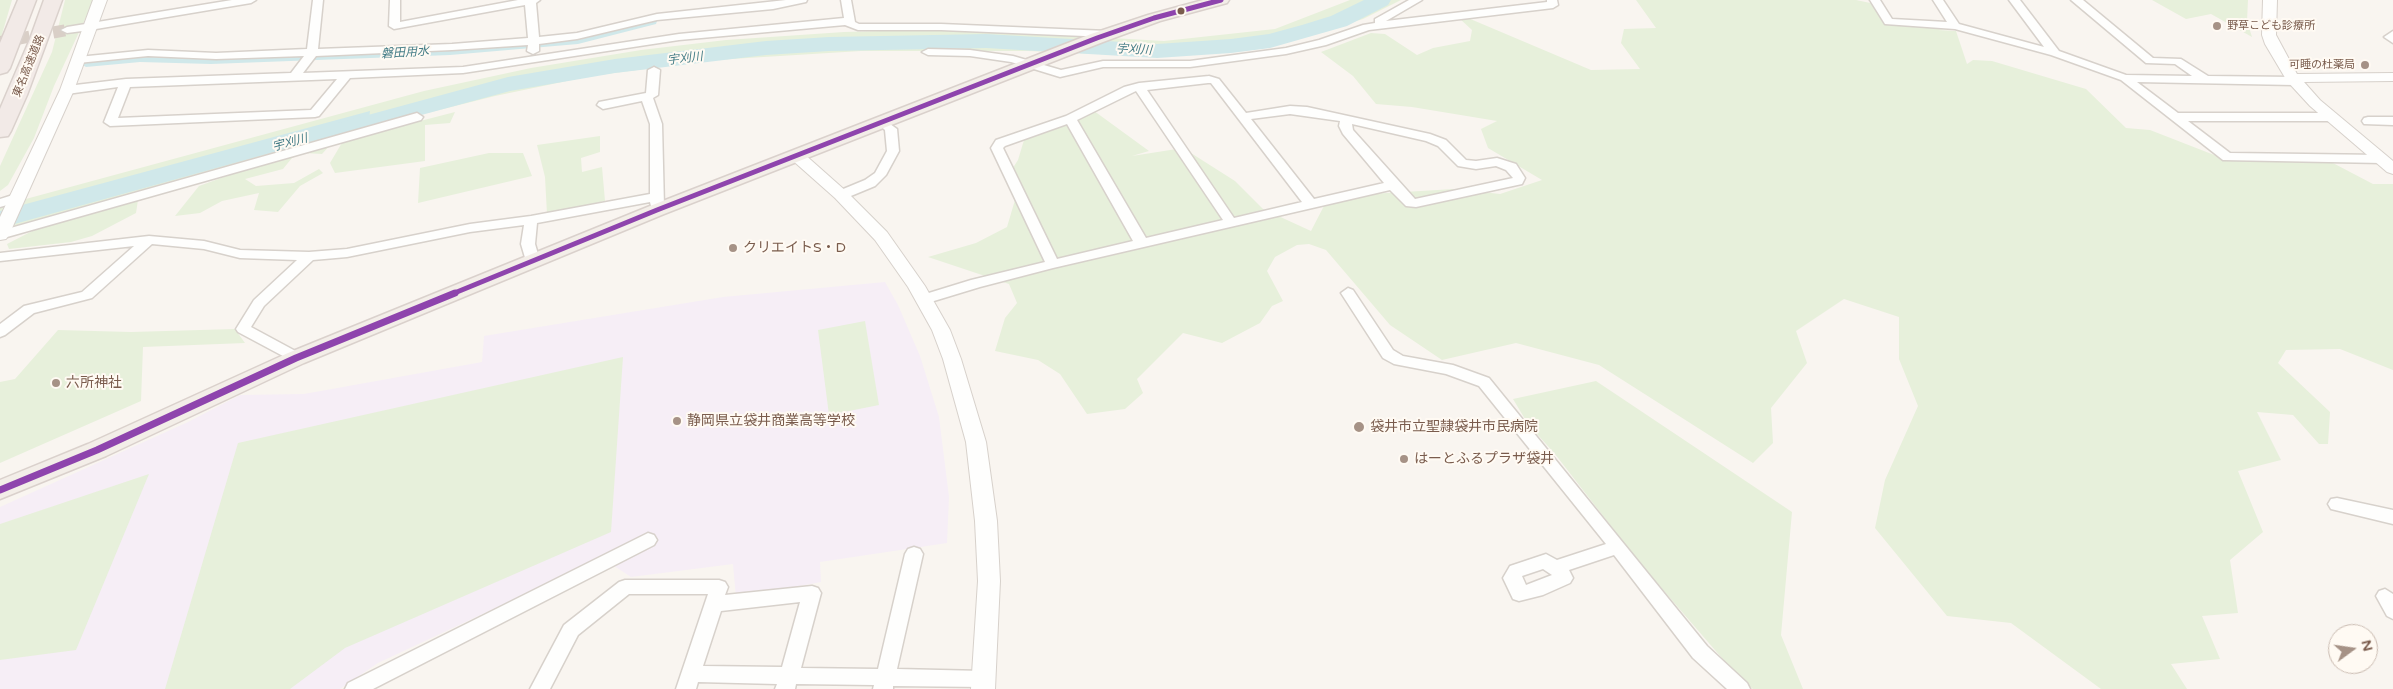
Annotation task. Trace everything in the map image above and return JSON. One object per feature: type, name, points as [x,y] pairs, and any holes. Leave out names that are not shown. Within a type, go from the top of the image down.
[{"type":"highway","name":"東名高速道路","points":[[0,68],[27,0]]},
{"type":"highway","name":"東名高速道路","points":[[0,131],[24,79],[53,0]]},
{"type":"main road","points":[[0,490],[97,450],[296,358],[533,261],[656,204],[796,156],[1102,36],[1154,18],[1221,0]]},
{"type":"street","points":[[0,233],[10,201],[67,90],[100,0]]},
{"type":"street","points":[[68,30],[251,0]]},
{"type":"street","points":[[294,77],[312,53],[318,0]]},
{"type":"street","points":[[395,0],[394,26],[532,0],[533,59]]},
{"type":"street","points":[[698,12],[708,0]]},
{"type":"street","points":[[78,60],[148,53],[216,56],[452,47],[534,41],[577,36],[657,17],[773,6],[802,0]]},
{"type":"street","points":[[846,0],[850,22]]},
{"type":"street","points":[[928,52],[990,55],[1040,61],[1060,74],[1103,64],[1190,64],[1249,57],[1322,43],[1367,27],[1391,16],[1417,0]]},
{"type":"street","points":[[1367,27],[1552,5],[1552,0]]},
{"type":"street","points":[[1875,0],[1889,22],[1955,26],[2055,52],[2126,78],[2227,157],[2387,164]]},
{"type":"street","points":[[1938,0],[1955,26]]},
{"type":"street","points":[[2014,0],[2055,52]]},
{"type":"street","points":[[2076,0],[2150,61],[2177,61],[2206,80]]},
{"type":"street","points":[[2270,0],[2269,35],[2272,44],[2293,79],[2331,117],[2387,164]]},
{"type":"street","points":[[67,90],[126,83],[463,70],[720,32],[850,22],[858,27],[941,27],[1102,36]]},
{"type":"street","points":[[2393,34],[2390,37],[2393,40]]},
{"type":"street","points":[[603,105],[652,94],[654,70]]},
{"type":"street","points":[[126,83],[110,122],[315,113],[346,75]]},
{"type":"street","points":[[2126,78],[2206,80],[2393,77]]},
{"type":"street","points":[[1053,264],[997,148],[1000,144],[1070,119],[1128,90],[1140,87],[1209,79],[1215,81],[1311,205]]},
{"type":"street","points":[[1140,87],[1231,223]]},
{"type":"street","points":[[0,257],[149,240],[204,245],[240,254],[309,256],[347,253],[470,228],[656,204],[656,124],[646,96]]},
{"type":"street","points":[[1243,117],[1290,110],[1307,110],[1347,119],[1430,138],[1442,144],[1462,163],[1469,165],[1497,162],[1511,167],[1519,178],[1416,204],[1410,203],[1393,186],[1347,131],[1345,126],[1347,119]]},
{"type":"street","points":[[0,233],[417,117]]},
{"type":"street","points":[[2176,117],[2331,117]]},
{"type":"street","points":[[1070,119],[1142,244]]},
{"type":"street","points":[[2368,121],[2393,121]]},
{"type":"street","points":[[840,195],[870,183],[880,175],[893,150],[891,129],[883,123]]},
{"type":"street","points":[[540,689],[571,630],[625,587],[718,586],[689,682],[984,684],[989,581],[986,521],[976,442],[952,359],[941,330],[924,299],[881,236],[840,195],[796,156]]},
{"type":"street","points":[[924,299],[976,283],[1053,264],[1393,186]]},
{"type":"street","points":[[531,220],[528,244],[533,261]]},
{"type":"street","points":[[0,332],[29,309],[87,295],[149,240]]},
{"type":"street","points":[[296,358],[243,329],[259,303],[309,256]]},
{"type":"street","points":[[1348,293],[1388,354],[1399,360],[1448,370],[1484,382],[1618,547],[1700,652],[1740,689]]},
{"type":"street","points":[[2337,504],[2393,517]]},
{"type":"street","points":[[355,689],[648,540]]},
{"type":"street","points":[[1520,594],[1512,578],[1516,571],[1546,561],[1552,568],[1557,567],[1618,547]]},
{"type":"street","points":[[885,683],[914,554]]},
{"type":"street","points":[[713,604],[812,593],[787,682]]},
{"type":"shaded area","points":[[885,282],[898,305],[920,356],[939,417],[949,497],[947,543],[820,562],[821,582],[736,598],[733,564],[631,577],[602,558],[378,663],[340,689],[0,689],[0,507],[188,422],[240,395],[304,394],[482,362],[484,336],[723,297]]},
{"type":"green space","points":[[0,0],[12,0],[0,41]]},
{"type":"green space","points":[[65,0],[94,0],[54,86],[34,138],[8,185],[0,191],[0,166],[52,52]]},
{"type":"green space","points":[[1350,0],[1401,0],[1363,19],[1289,42],[1197,55],[1146,56],[1028,51],[861,51],[715,60],[591,76],[495,96],[387,123],[0,232],[0,206],[424,91],[531,68],[641,50],[726,40],[844,32],[953,29],[1164,41],[1275,29]]},
{"type":"green space","points":[[1636,0],[1856,0],[1875,4],[1886,25],[1942,27],[1948,29],[1938,30],[1956,31],[1967,64],[1973,60],[1992,61],[2086,89],[2126,128],[2150,130],[2227,160],[2331,162],[2373,184],[2393,184],[2393,370],[2340,349],[2286,350],[2278,363],[2330,412],[2328,444],[2319,444],[2293,415],[2257,412],[2281,460],[2238,471],[2263,532],[2230,560],[2238,613],[2202,616],[2220,659],[2171,664],[2187,689],[2101,689],[2011,623],[1947,616],[1875,528],[1885,480],[1918,406],[1899,359],[1899,317],[1844,299],[1796,331],[1807,363],[1771,408],[1773,443],[1753,463],[1599,365],[1516,343],[1442,360],[1390,325],[1326,250],[1309,244],[1297,245],[1275,257],[1267,271],[1283,301],[1272,306],[1260,323],[1222,343],[1183,333],[1137,379],[1143,393],[1125,409],[1087,414],[1060,374],[1038,360],[995,351],[1005,318],[1017,303],[1009,284],[928,257],[976,243],[1007,227],[1015,200],[1009,174],[1018,160],[1024,140],[1045,126],[1090,108],[1149,151],[1132,156],[1183,148],[1235,181],[1263,209],[1311,231],[1326,202],[1337,196],[1454,189],[1500,194],[1542,180],[1488,148],[1481,129],[1497,121],[1412,107],[1376,104],[1353,76],[1321,52],[1371,33],[1385,34],[1417,55],[1433,48],[1470,41],[1472,30],[1460,19],[1468,18],[1591,70],[1640,69],[1621,43],[1624,29],[1656,28]]},
{"type":"green space","points":[[2152,0],[2248,0],[2247,21],[2252,37],[2211,14],[2186,19]]},
{"type":"green space","points":[[455,112],[450,123],[425,125],[425,161],[335,173],[330,163],[343,141]]},
{"type":"green space","points":[[600,136],[600,152],[581,158],[582,172],[602,167],[605,201],[547,214],[545,177],[537,145]]},
{"type":"green space","points":[[332,143],[322,154],[304,153],[292,158],[283,169],[245,179],[256,186],[294,183],[319,169],[323,173],[300,186],[278,212],[254,210],[259,193],[222,201],[200,213],[175,216],[199,186],[257,165]]},
{"type":"green space","points":[[489,153],[523,153],[532,176],[418,203],[420,168]]},
{"type":"green space","points":[[138,200],[136,213],[92,236],[71,242],[9,249],[7,244],[42,226]]},
{"type":"green space","points":[[865,321],[879,405],[829,415],[818,330]]},
{"type":"green space","points":[[235,329],[245,343],[143,347],[141,401],[0,463],[0,382],[15,379],[58,330],[131,332]]},
{"type":"green space","points":[[623,357],[611,532],[345,648],[290,689],[165,689],[238,443]]},
{"type":"green space","points":[[1596,381],[1792,512],[1781,635],[1803,689],[1753,689],[1740,679],[1638,561],[1555,454],[1528,424],[1513,399]]},
{"type":"green space","points":[[149,474],[76,650],[0,660],[0,524]]},
{"type":"water","points":[[370,111],[368,126],[0,228],[0,211]]},
{"type":"waterway","name":"宇刈川","points":[[329,133],[508,84],[615,66],[766,48],[829,44],[986,41],[1157,51],[1231,46],[1270,41],[1310,30],[1339,21],[1380,0]]},
{"type":"waterway","name":"磐田用水","points":[[86,63],[140,58],[211,60],[450,51],[578,40],[651,21]]},
{"type":"tunnel","points":[[0,42],[67,30]]},
{"type":"transit line","points":[[0,490],[97,450],[296,358],[657,210],[1097,38],[1154,18],[1221,0]]},
{"type":"place","name":"野草こども診療所","points":[[2217,26]]},
{"type":"place","name":"可睡の杜薬局","points":[[2365,65]]},
{"type":"place","name":"クリエイトS・D","points":[[733,248]]},
{"type":"place","name":"六所神社","points":[[56,383]]},
{"type":"place","name":"静岡県立袋井商業高等学校","points":[[677,421]]},
{"type":"place","name":"袋井市立聖隷袋井市民病院","points":[[1359,427]]},
{"type":"place","name":"はーとふるプラザ袋井","points":[[1404,459]]}]
